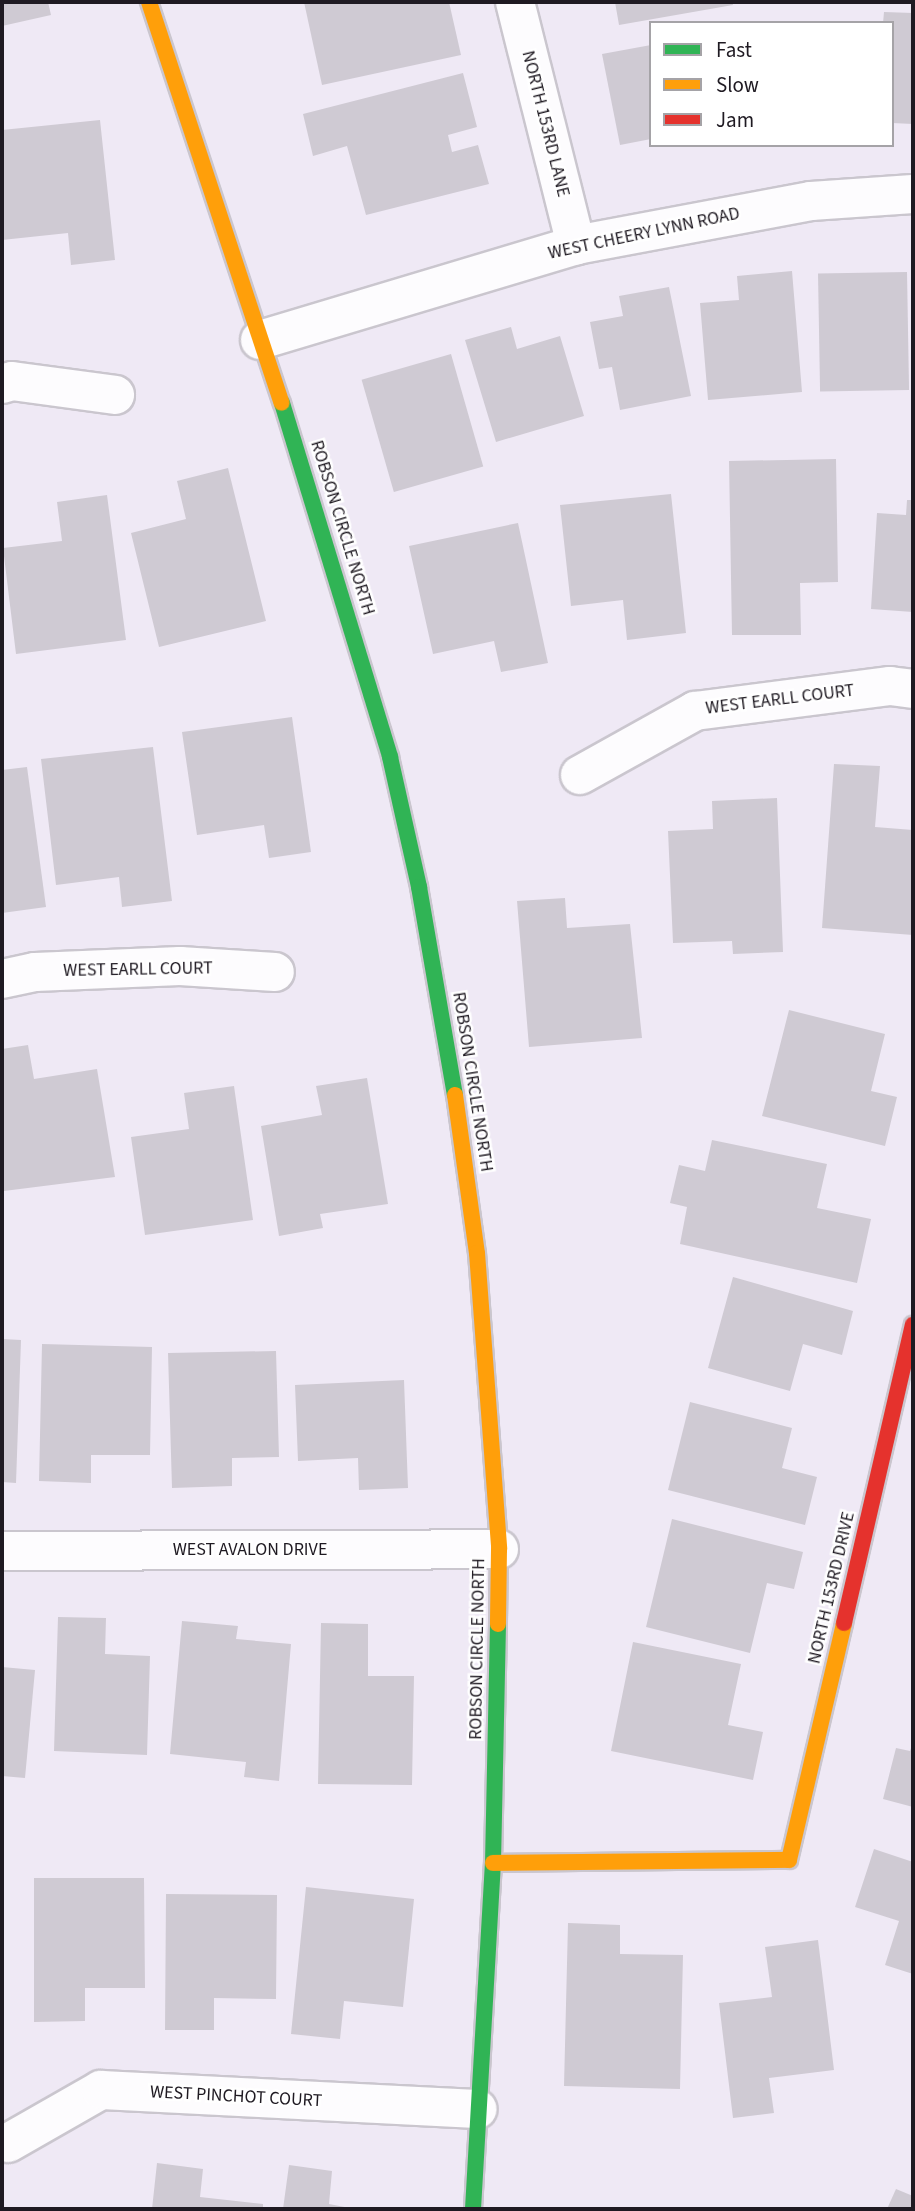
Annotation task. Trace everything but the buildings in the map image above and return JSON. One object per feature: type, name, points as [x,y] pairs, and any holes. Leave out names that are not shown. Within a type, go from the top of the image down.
[{"type":"street","name":"ROBSON CIRCLE NORTH","points":[[149,2],[314,498],[386,744],[419,887],[477,1253],[499,1549],[493,1863],[473,2209]]},
{"type":"street","name":"NORTH 153RD LANE","points":[[515,2],[576,245]]},
{"type":"street","name":"WEST CHEERY LYNN ROAD","points":[[260,340],[576,245],[811,201],[913,194]]},
{"type":"street","points":[[2,384],[12,381],[116,395]]},
{"type":"street","name":"WEST EARLL COURT","points":[[580,775],[695,711],[890,686],[913,690]]},
{"type":"street","name":"WEST EARLL COURT","points":[[2,979],[35,972],[180,966],[275,972]]},
{"type":"street","name":"NORTH 153RD DRIVE","points":[[493,1863],[789,1860],[913,1325]]},
{"type":"street","name":"WEST AVALON DRIVE","points":[[2,1551],[499,1549]]},
{"type":"street","name":"WEST PINCHOT COURT","points":[[8,2143],[101,2090],[478,2109]]},
{"type":"traffic: fast","points":[[282,403],[390,757],[419,887],[455,1095]]},
{"type":"traffic: fast","points":[[473,2209],[493,1863],[498,1624]]},
{"type":"traffic: slow","points":[[149,2],[282,403]]},
{"type":"traffic: slow","points":[[455,1095],[477,1253],[499,1549],[498,1624]]},
{"type":"traffic: slow","points":[[493,1863],[789,1860],[844,1623]]},
{"type":"traffic: jam","points":[[844,1623],[913,1325]]}]
